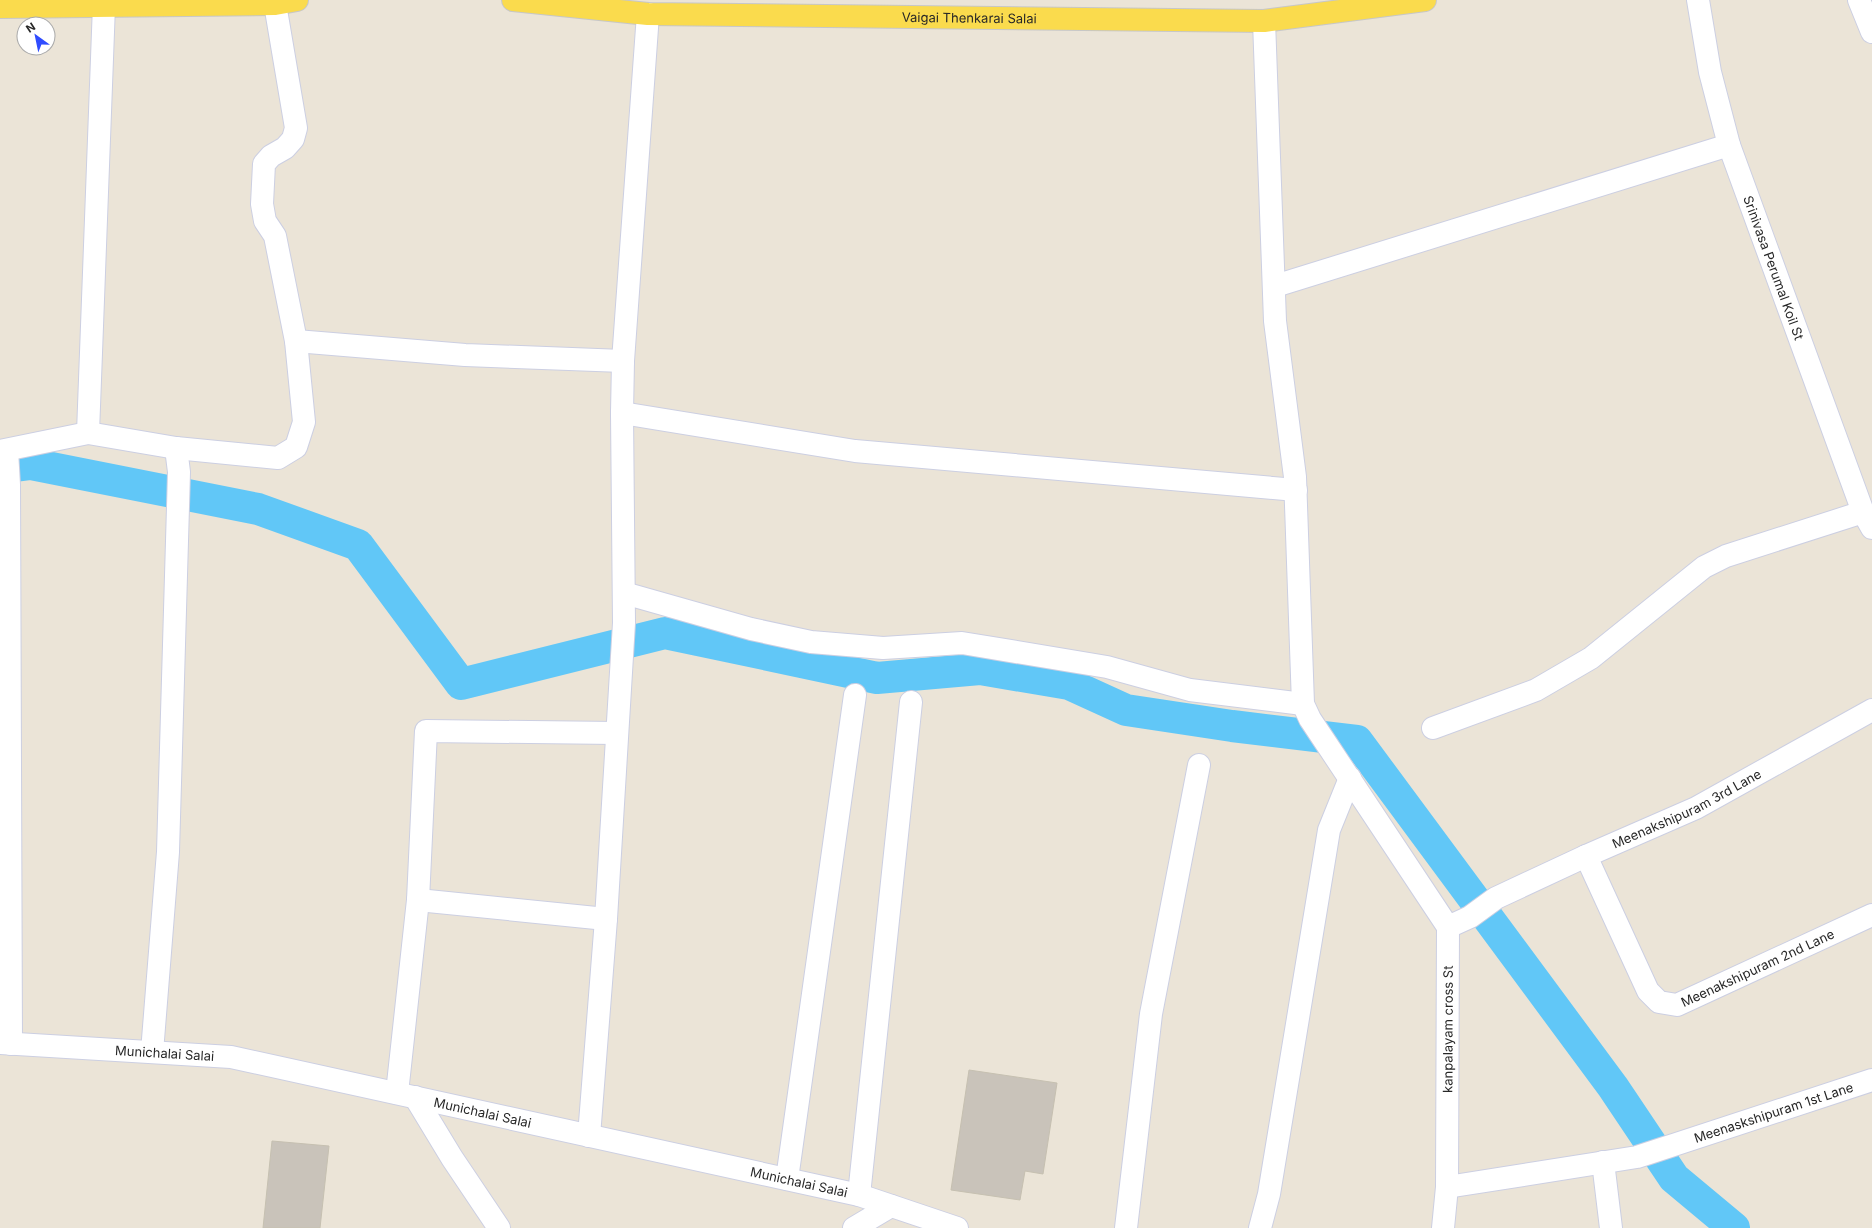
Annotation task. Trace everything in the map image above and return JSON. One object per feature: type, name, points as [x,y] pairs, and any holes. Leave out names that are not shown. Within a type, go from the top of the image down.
[{"type":"main road","points":[[0,7],[275,4],[297,0]]},
{"type":"main road","name":"Vaigai Thenkarai Salai","points":[[513,0],[648,14],[1264,21],[1426,0]]},
{"type":"street","name":"Srinivasa Perumal Koil St","points":[[1698,0],[1710,72],[1729,145],[1868,520]]},
{"type":"street","points":[[1859,0],[1872,32]]},
{"type":"street","points":[[6,1043],[10,486],[3,451],[88,433],[176,448],[278,458],[296,447],[304,422],[296,341],[275,236],[265,220],[262,204],[264,164],[271,156],[285,148],[293,139],[296,128],[275,4]]},
{"type":"street","points":[[88,433],[104,5]]},
{"type":"street","points":[[589,1136],[606,919],[622,663],[624,623],[623,361],[648,14]]},
{"type":"street","points":[[1264,21],[1275,286],[1275,321],[1295,476],[1306,711],[1448,927]]},
{"type":"street","points":[[1275,286],[1729,145]]},
{"type":"street","points":[[296,341],[465,355],[623,361]]},
{"type":"street","points":[[622,413],[855,451],[1296,490]]},
{"type":"street","points":[[152,1052],[168,852],[179,472],[176,448]]},
{"type":"street","points":[[1433,728],[1536,690],[1591,658],[1704,567],[1726,556],[1868,520]]},
{"type":"street","points":[[624,593],[751,629],[811,642],[882,648],[962,643],[1107,667],[1190,690],[1306,711]]},
{"type":"street","points":[[786,1179],[854,695]]},
{"type":"street","points":[[859,1195],[911,702]]},
{"type":"street","name":"Meenakshipuram 3rd Lane","points":[[1448,927],[1470,917],[1496,898],[1586,856],[1696,808],[1872,710]]},
{"type":"street","points":[[498,1228],[452,1158],[406,1095],[418,900],[426,731],[617,733]]},
{"type":"street","points":[[1126,1228],[1151,1014],[1199,765]]},
{"type":"street","points":[[1260,1228],[1269,1194],[1329,830],[1350,778]]},
{"type":"street","name":"Meenakshipuram 2nd Lane","points":[[1586,856],[1648,991],[1659,1002],[1677,1005],[1872,915]]},
{"type":"street","points":[[418,900],[606,919]]},
{"type":"street","name":"kanpalayam cross St","points":[[1443,1228],[1447,1187],[1448,927]]},
{"type":"street","name":"Munichalai Salai","points":[[6,1043],[231,1057],[859,1195],[957,1228]]},
{"type":"street","name":"Meenaskshipuram 1st Lane","points":[[1447,1187],[1637,1157],[1872,1080]]},
{"type":"street","points":[[1603,1162],[1611,1228]]},
{"type":"street","points":[[854,1228],[891,1206]]},
{"type":"building","points":[[969,1070],[1057,1083],[1043,1174],[1025,1171],[1020,1200],[951,1190]]},
{"type":"building","points":[[272,1141],[329,1146],[320,1228],[263,1228]]},
{"type":"waterway","points":[[0,468],[31,464],[258,509],[358,545],[461,684],[665,633],[877,678],[980,669],[1069,684],[1126,710],[1232,726],[1357,741],[1613,1087],[1674,1178],[1734,1228]]}]
